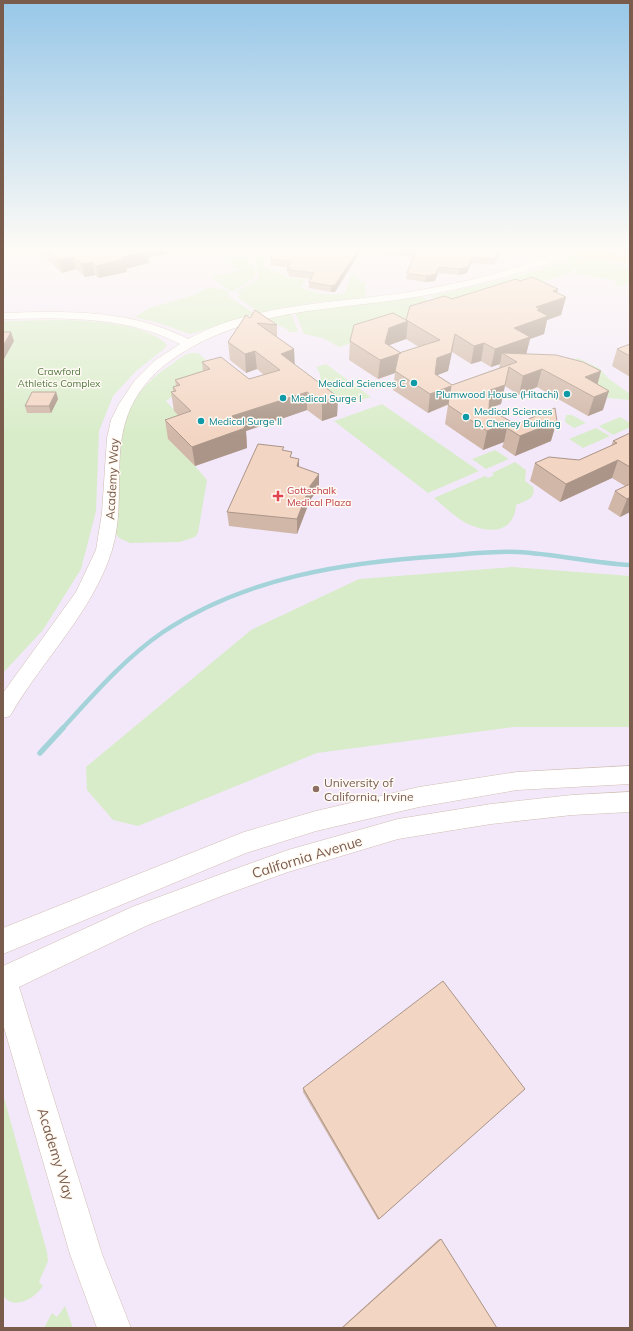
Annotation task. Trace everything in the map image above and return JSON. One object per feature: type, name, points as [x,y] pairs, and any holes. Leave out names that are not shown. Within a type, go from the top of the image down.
[{"type":"street","name":"Academy Way","points":[[3,710],[25,675],[71,616],[95,573],[104,550],[112,507],[114,431],[121,410],[131,394],[152,370],[169,356],[189,344],[229,326],[276,312]]},
{"type":"street","points":[[3,316],[73,315],[112,318],[155,328],[189,344]]},
{"type":"street","points":[[3,941],[244,843],[316,820],[419,797],[517,781],[630,774]]},
{"type":"street","name":"California Avenue","points":[[3,980],[141,916],[224,884],[288,861],[398,829],[492,814],[572,805],[630,802]]},
{"type":"street","name":"Academy Way","points":[[3,980],[86,1254],[114,1328]]},
{"type":"shaded area","name":"University of California, Irvine","points":[[3,312],[630,312],[630,1328],[3,1328]]},
{"type":"green space","points":[[143,312],[252,312],[255,314],[190,334],[159,323],[135,317]]},
{"type":"green space","points":[[295,312],[451,312],[469,322],[446,314],[339,347],[323,338],[304,334]]},
{"type":"green space","points":[[291,313],[298,332],[288,332],[289,330],[267,318]]},
{"type":"green space","name":"Crawford Athletics Complex","points":[[3,321],[88,321],[133,328],[158,338],[167,345],[136,371],[113,396],[99,431],[96,511],[81,569],[43,630],[3,673]]},
{"type":"green space","points":[[198,353],[206,360],[201,378],[166,401],[194,430],[195,466],[207,480],[198,533],[195,537],[180,542],[130,543],[119,538],[116,534],[120,461],[126,420],[135,401],[148,383],[184,355]]},
{"type":"green space","points":[[578,358],[599,368],[609,379],[630,394],[630,400],[608,398],[560,364]]},
{"type":"green space","points":[[326,364],[371,397],[352,402],[332,397],[321,385],[320,374],[316,367]]},
{"type":"green space","points":[[382,404],[479,471],[428,493],[334,421]]},
{"type":"green space","points":[[566,415],[572,415],[586,423],[574,428],[565,422]]},
{"type":"green space","points":[[620,417],[630,423],[630,427],[613,435],[599,426]]},
{"type":"green space","points":[[596,428],[610,436],[583,448],[569,439]]},
{"type":"green space","points":[[495,450],[509,459],[486,469],[472,459]]},
{"type":"green space","points":[[515,462],[526,470],[525,481],[533,487],[534,491],[532,497],[516,505],[514,515],[510,522],[505,526],[491,530],[474,527],[458,518],[434,498],[485,476],[488,478],[494,475],[492,473]]},
{"type":"green space","points":[[512,567],[630,576],[630,727],[514,727],[317,753],[138,826],[113,820],[87,790],[86,767],[251,630],[359,579]]},
{"type":"green space","points":[[3,1094],[47,1252],[48,1261],[39,1282],[43,1286],[35,1295],[19,1303],[8,1300],[3,1296]]},
{"type":"green space","points":[[65,1306],[73,1328],[44,1328],[52,1313],[57,1317]]},
{"type":"building","points":[[254,312],[258,312],[277,325],[257,323],[294,349],[281,354],[338,397],[322,402],[307,392],[232,416],[245,428],[192,447],[165,420],[191,411],[171,392],[176,391],[173,387],[180,385],[175,380],[210,369],[202,362],[221,357],[249,379],[280,370],[255,351],[245,354],[228,342],[246,315],[250,318]]},
{"type":"building","points":[[408,312],[541,312],[548,316],[514,328],[530,337],[495,349],[484,343],[474,346],[455,334],[451,353],[437,358],[435,374],[452,385],[517,362],[502,353],[556,355],[583,362],[601,371],[585,377],[609,391],[594,397],[542,369],[523,376],[509,367],[505,385],[490,390],[489,409],[510,421],[487,431],[448,405],[451,386],[430,394],[395,371],[399,354],[380,360],[350,341],[354,325],[393,313],[406,320]],"holes":[[[408,321],[440,340],[400,353],[385,343],[389,328]]]},
{"type":"building","points":[[3,332],[11,332],[3,346]]},
{"type":"building","points":[[630,344],[630,356],[617,349]]},
{"type":"building","points":[[32,392],[56,392],[49,406],[25,406]]},
{"type":"building","points":[[555,408],[557,421],[520,436],[507,428]]},
{"type":"building","points":[[630,433],[630,467],[618,460],[566,484],[535,463],[549,457],[579,460],[617,443],[613,441]]},
{"type":"building","name":"Gottschalk Medical Plaza","points":[[258,444],[284,447],[282,450],[292,452],[290,457],[299,459],[297,466],[319,474],[310,486],[297,519],[227,512]]},
{"type":"building","points":[[630,484],[630,497],[627,499],[615,491]]},
{"type":"building","points":[[443,981],[525,1089],[379,1219],[303,1088]]},
{"type":"building","points":[[441,1239],[497,1328],[342,1328]]},
{"type":"waterway","points":[[62,729],[98,690],[149,642],[195,613],[262,585],[334,568],[407,559],[490,552],[532,553],[630,565]]},
{"type":"waterway","points":[[40,753],[63,728]]},
{"type":"place","name":"Medical Sciences C","points":[[414,383]]},
{"type":"place","name":"Plumwood House (Hitachi)","points":[[567,394]]},
{"type":"place","name":"Medical Surge I","points":[[283,398]]},
{"type":"place","name":"Medical Sciences D, Cheney Building","points":[[466,417]]},
{"type":"place","name":"Medical Surge II","points":[[201,421]]},
{"type":"place","name":"Gottschalk Medical Plaza","points":[[278,496]]},
{"type":"place","name":"University of California, Irvine","points":[[316,789]]}]
